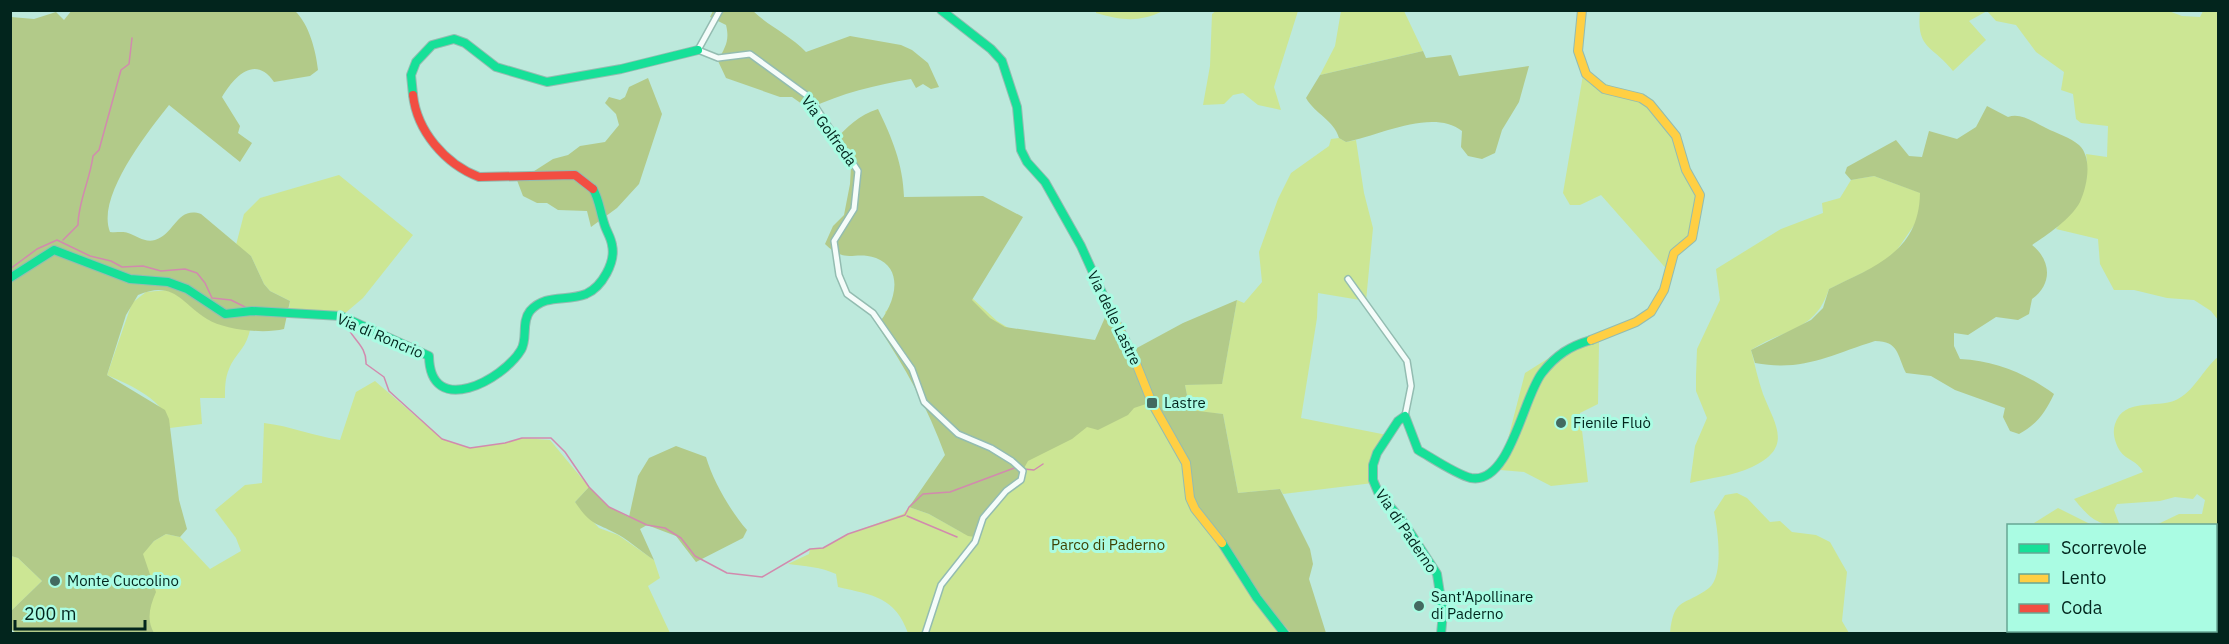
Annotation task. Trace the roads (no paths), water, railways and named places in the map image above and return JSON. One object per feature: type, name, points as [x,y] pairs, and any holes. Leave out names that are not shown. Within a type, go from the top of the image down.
[{"type":"street","points":[[699,50],[720,10]]},
{"type":"street","name":"Via delle Lastre","points":[[941,10],[991,49],[1002,61],[1017,107],[1021,150],[1027,162],[1045,182],[1081,246],[1102,297],[1132,353],[1152,403],[1186,463],[1190,498],[1195,509],[1211,526],[1251,589],[1285,633]]},
{"type":"street","points":[[1348,279],[1407,361],[1411,386],[1405,416],[1414,443],[1424,454],[1470,478],[1480,478],[1496,471],[1507,453],[1531,392],[1542,373],[1568,347],[1614,332],[1651,312],[1665,290],[1674,253],[1692,238],[1700,195],[1686,170],[1676,136],[1650,104],[1641,98],[1604,89],[1586,74],[1578,51],[1582,10]]},
{"type":"street","name":"Via di Roncrio","points":[[10,278],[54,250],[130,279],[168,282],[187,290],[225,314],[252,311],[341,316],[388,339],[422,351],[429,356],[429,372],[436,383],[456,391],[470,390],[509,364],[521,352],[526,335],[526,317],[531,309],[552,297],[585,295],[597,287],[610,263],[613,246],[604,223],[598,197],[588,182],[575,175],[479,177],[466,172],[439,149],[422,128],[414,103],[411,75],[416,62],[432,45],[454,39],[465,43],[496,67],[547,82],[621,69],[699,50]]},
{"type":"street","name":"Via Golfreda","points":[[699,50],[718,58],[750,54],[809,97],[858,171],[857,200],[854,209],[834,241],[838,267],[847,294],[873,313],[912,369],[924,402],[933,413],[958,434],[991,448],[1021,469],[1021,480],[1006,491],[984,518],[975,542],[941,585],[925,633]]},
{"type":"street","name":"Via di Paderno","points":[[1405,416],[1398,422],[1377,453],[1373,465],[1373,480],[1378,492],[1404,523],[1437,574],[1443,613],[1441,633]]},
{"type":"waterway","points":[[63,240],[78,225],[93,156],[99,150],[121,70],[129,64],[132,38]]},
{"type":"waterway","points":[[10,269],[37,249],[57,240],[90,256],[111,261],[122,267],[143,266],[161,271],[185,269],[197,273],[212,298],[231,300],[245,307]]},
{"type":"waterway","points":[[345,322],[364,352],[366,364],[384,377],[389,391],[442,439],[470,448],[522,438],[551,438],[565,452],[589,487],[609,507],[647,525],[665,528],[681,538],[695,556],[727,573],[762,577],[810,549],[823,548],[848,534],[905,515],[909,507],[923,494],[950,492],[1017,467]]},
{"type":"waterway","points":[[1024,469],[1034,470],[1043,464]]},
{"type":"waterway","points":[[907,516],[957,537]]},
{"type":"place","name":"Lastre","points":[[1152,403]]},
{"type":"place","name":"Fienile Fluò","points":[[1561,423]]},
{"type":"place","name":"Monte Cuccolino","points":[[55,581]]},
{"type":"place","name":"Sant'Apollinare di Paderno","points":[[1419,606]]},
{"type":"park label","name":"Parco di Paderno","points":[[1108,545]]}]
